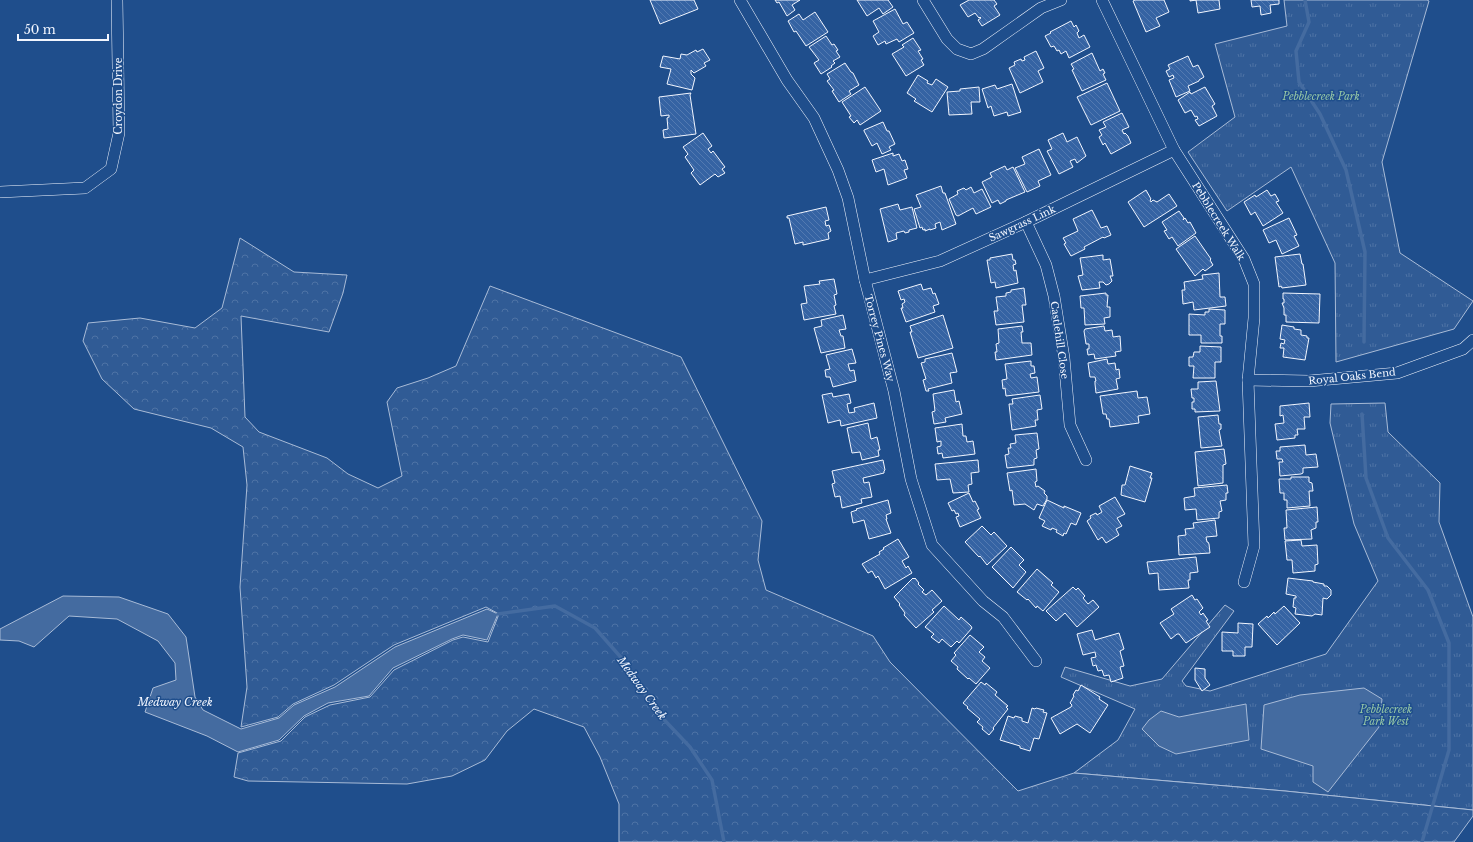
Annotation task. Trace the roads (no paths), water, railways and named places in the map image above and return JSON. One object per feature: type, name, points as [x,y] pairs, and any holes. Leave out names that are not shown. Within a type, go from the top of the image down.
[{"type":"street","name":"Croydon Drive","points":[[0,192],[85,188],[111,169],[119,133],[117,0]]},
{"type":"street","name":"Torrey Pines Way","points":[[740,0],[787,80],[814,118],[838,170],[848,198],[865,280],[894,391],[911,479],[932,545],[983,601],[1003,617],[1036,661]]},
{"type":"street","points":[[923,0],[947,39],[957,49],[971,54],[983,49],[1041,8],[1062,0]]},
{"type":"street","name":"Pebblecreek Walk","points":[[1102,0],[1174,150],[1244,259],[1254,284],[1254,318],[1248,380],[1254,546],[1244,582]]},
{"type":"street","name":"Sawgrass Link","points":[[865,280],[940,262],[1174,150]]},
{"type":"street","name":"Castlehill Close","points":[[1026,222],[1046,265],[1054,296],[1064,358],[1070,425],[1086,460]]},
{"type":"street","name":"Royal Oaks Bend","points":[[1248,380],[1309,381],[1397,373],[1463,349],[1473,340]]},
{"type":"water","name":"Medway Creek","points":[[63,596],[119,597],[168,614],[186,637],[195,697],[203,710],[241,729],[279,718],[294,705],[335,687],[395,647],[487,609],[498,614],[487,640],[463,635],[452,639],[393,668],[369,696],[328,703],[304,716],[279,740],[238,752],[207,736],[145,712],[153,688],[176,680],[175,663],[158,641],[117,619],[69,616],[34,647],[19,641],[0,640],[0,629]]},
{"type":"water","points":[[1364,688],[1382,699],[1379,727],[1328,792],[1313,782],[1313,766],[1261,749],[1264,705],[1300,695]]},
{"type":"water","points":[[1246,704],[1249,740],[1176,754],[1159,746],[1142,729],[1149,720],[1161,711],[1179,717]]},
{"type":"waterway","points":[[1305,0],[1309,22],[1296,51],[1299,82],[1320,114],[1346,170],[1365,252],[1364,342]]},
{"type":"waterway","points":[[1362,414],[1366,478],[1388,538],[1428,590],[1449,643],[1449,750],[1422,842]]},
{"type":"waterway","name":"Medway Creek","points":[[498,614],[555,606],[595,628],[625,662],[654,709],[690,747],[712,780],[724,842]]},
{"type":"park label","name":"Pebblecreek Park","points":[[1321,96]]},
{"type":"park label","name":"Pebblecreek Park West","points":[[1386,714]]}]
